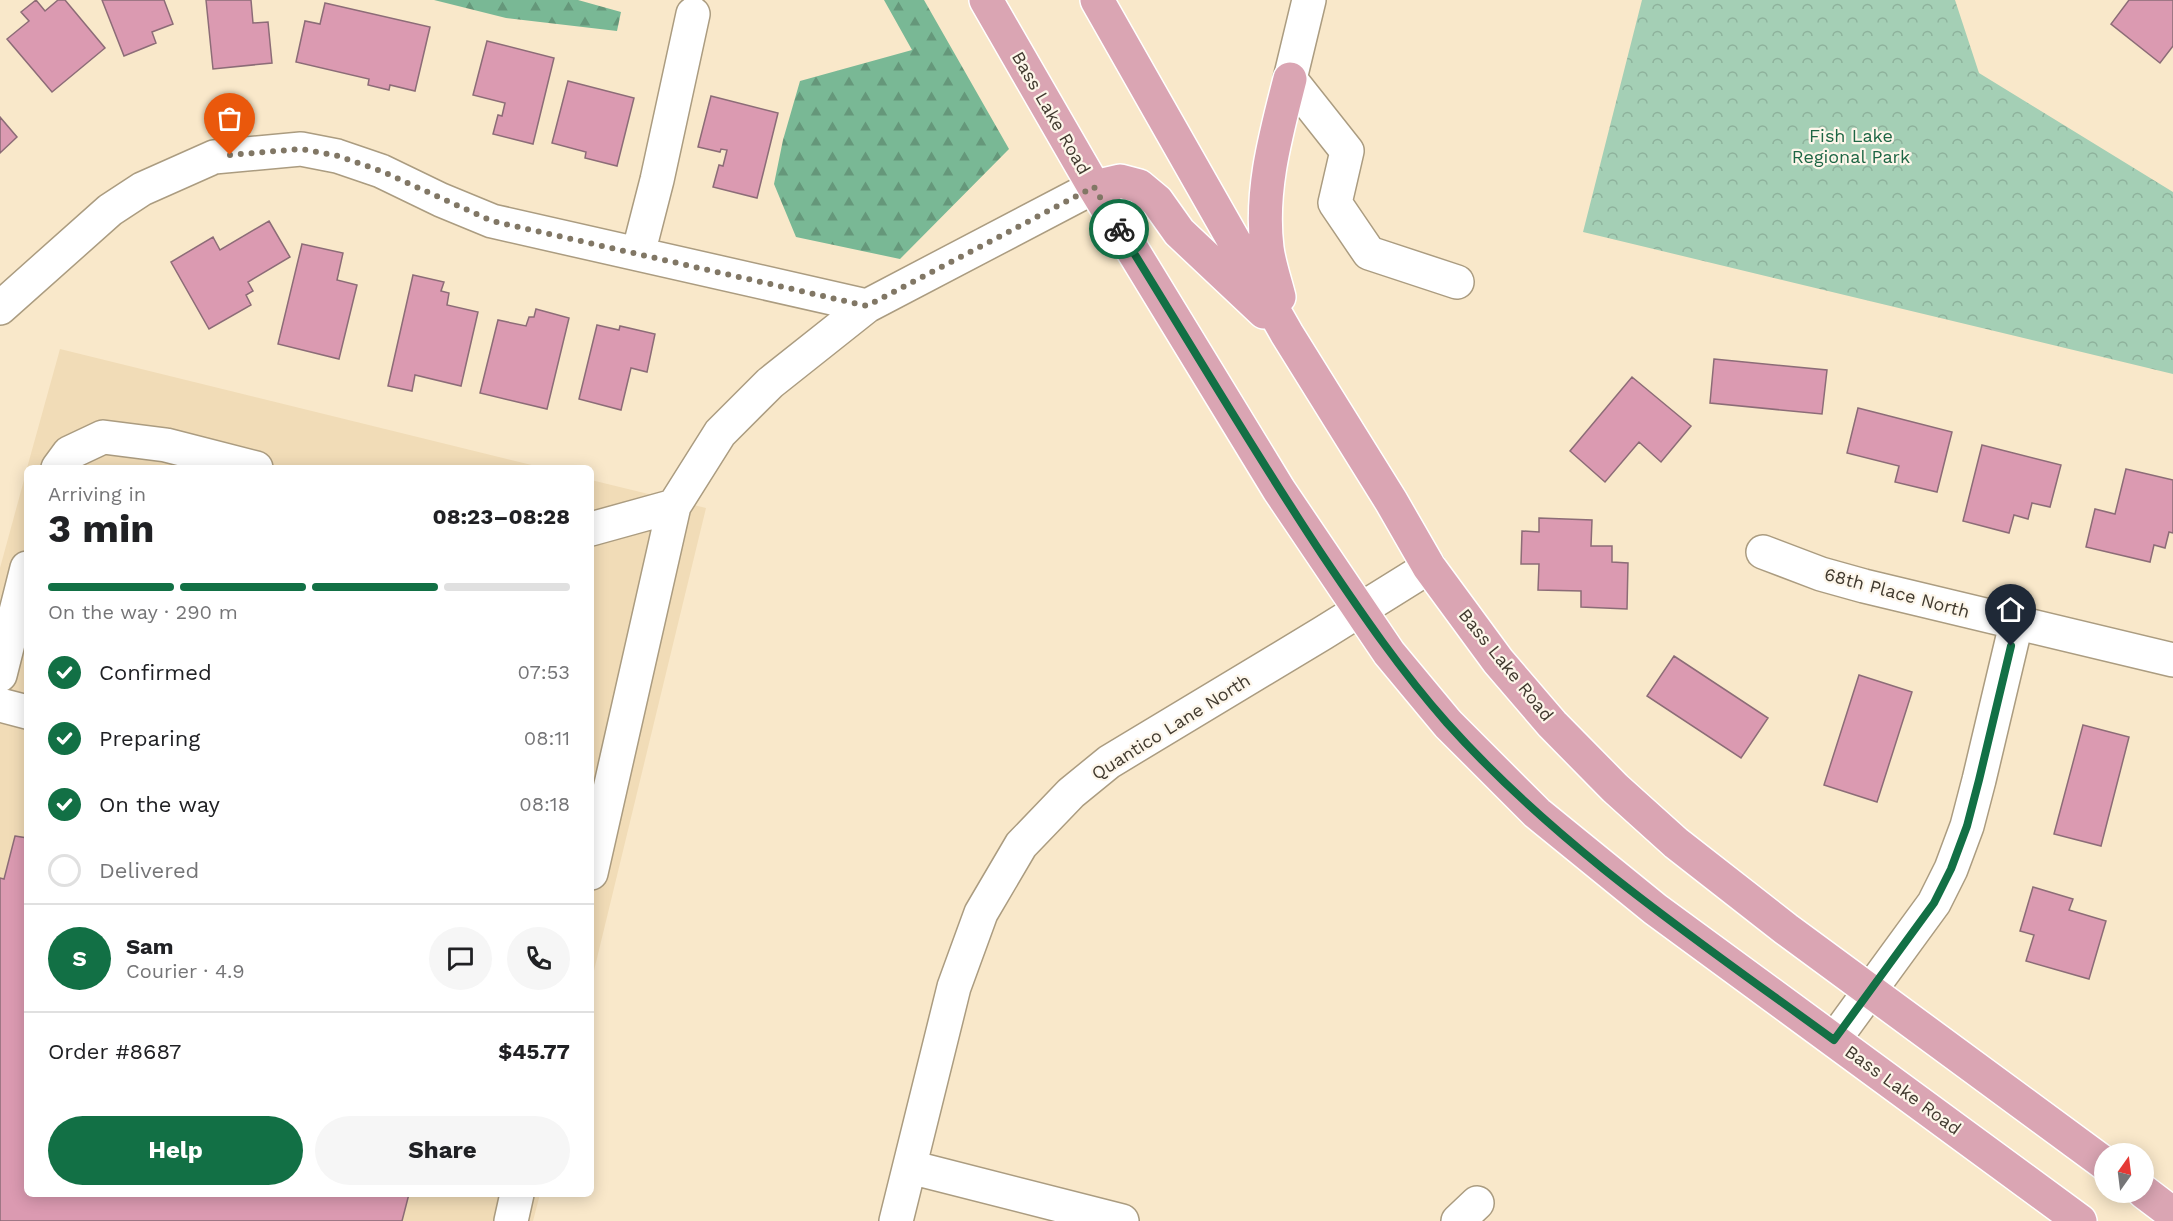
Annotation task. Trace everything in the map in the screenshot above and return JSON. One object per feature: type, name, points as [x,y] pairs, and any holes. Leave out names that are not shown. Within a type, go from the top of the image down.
[{"type":"main road","name":"Bass Lake Road","points":[[987,0],[1094,187],[1280,490],[1389,653],[1448,724],[1537,813],[1655,909],[2080,1221]]},
{"type":"main road","name":"Bass Lake Road","points":[[1097,0],[1287,334],[1391,501],[1429,567],[1498,661],[1552,724],[1615,788],[1676,843],[1786,929],[2094,1156]]},
{"type":"main road","points":[[1287,334],[1267,248],[1267,187],[1275,138],[1290,79]]},
{"type":"main road","points":[[1094,187],[1120,181],[1139,186],[1157,201],[1179,232],[1287,334]]},
{"type":"main road","points":[[2154,1200],[2173,1214]]},
{"type":"street","points":[[1309,0],[1290,79],[1347,151],[1335,203],[1369,253],[1457,282]]},
{"type":"street","points":[[638,254],[657,180],[693,14]]},
{"type":"street","points":[[0,308],[110,210],[142,189],[214,157],[301,149],[338,156],[381,171],[492,221],[867,306]]},
{"type":"street","points":[[594,852],[674,506],[720,433],[770,383],[867,306],[1094,187]]},
{"type":"street","points":[[60,465],[69,453],[103,437],[163,457],[231,465]]},
{"type":"street","points":[[594,528],[674,506]]},
{"type":"street","name":"68th Place North","points":[[1763,552],[1821,574],[2016,624],[2173,660]]},
{"type":"street","name":"Quantico Lane North","points":[[896,1221],[954,987],[981,913],[1021,845],[1071,793],[1109,762],[1429,567]]},
{"type":"street","points":[[0,675],[24,580]]},
{"type":"street","points":[[1834,1040],[1934,903],[1951,869],[1974,798],[2016,624]]},
{"type":"street","points":[[0,705],[24,711]]},
{"type":"street","points":[[910,1167],[1122,1221]]},
{"type":"street","points":[[511,1221],[516,1197]]},
{"type":"shaded area","points":[[60,349],[532,465],[28,465]]},
{"type":"shaded area","points":[[24,480],[24,1197],[539,1197],[533,1221],[0,1221],[0,568]]},
{"type":"shaded area","points":[[594,481],[706,508],[594,971]]},
{"type":"green space","points":[[434,0],[578,0],[621,12],[617,31],[506,18]]},
{"type":"green space","points":[[884,0],[924,0],[1009,149],[900,259],[796,237],[774,184],[783,140],[800,81],[912,50]]},
{"type":"green space","name":"Fish Lake Regional Park","points":[[1642,0],[1955,0],[1979,73],[2173,192],[2173,374],[1583,232]]},
{"type":"building","points":[[36,0],[45,11],[58,0],[65,0],[105,48],[52,92],[7,39],[29,21],[21,12]]},
{"type":"building","points":[[102,0],[164,0],[173,24],[152,32],[156,43],[124,56]]},
{"type":"building","points":[[206,0],[251,0],[253,23],[268,22],[272,63],[213,69]]},
{"type":"building","points":[[2129,0],[2173,0],[2173,46],[2160,63],[2111,24]]},
{"type":"building","points":[[325,3],[430,27],[415,91],[390,85],[389,90],[368,85],[369,79],[296,62],[305,21],[320,24]]},
{"type":"building","points":[[487,41],[554,58],[533,144],[493,134],[498,115],[502,116],[505,103],[473,95]]},
{"type":"building","points":[[568,81],[634,98],[617,166],[585,158],[586,152],[552,143]]},
{"type":"building","points":[[711,96],[778,113],[757,198],[713,187],[719,165],[723,166],[727,150],[721,149],[720,152],[698,147]]},
{"type":"building","points":[[0,117],[17,137],[0,153]]},
{"type":"building","points":[[269,221],[290,257],[248,282],[253,291],[246,295],[251,305],[209,329],[171,262],[213,237],[220,250]]},
{"type":"building","points":[[302,244],[343,253],[337,280],[357,285],[339,359],[278,344]]},
{"type":"building","points":[[413,275],[444,282],[441,291],[449,293],[447,305],[478,312],[461,386],[415,375],[412,391],[388,386]]},
{"type":"building","points":[[536,309],[569,318],[547,409],[480,393],[498,320],[526,326],[529,317],[534,317]]},
{"type":"building","points":[[597,325],[619,330],[620,326],[655,334],[647,372],[631,368],[621,410],[579,399]]},
{"type":"building","points":[[1714,359],[1827,370],[1822,414],[1710,403]]},
{"type":"building","points":[[1632,377],[1691,426],[1661,462],[1639,442],[1605,482],[1570,451]]},
{"type":"building","points":[[1858,408],[1952,432],[1937,492],[1895,482],[1899,466],[1847,453]]},
{"type":"building","points":[[1982,445],[2061,465],[2050,507],[2032,503],[2028,519],[2014,515],[2009,533],[1963,521]]},
{"type":"building","points":[[2126,469],[2173,480],[2173,533],[2169,532],[2165,548],[2154,545],[2150,562],[2086,547],[2095,509],[2115,514]]},
{"type":"building","points":[[1539,518],[1592,520],[1591,546],[1612,546],[1612,562],[1628,563],[1627,609],[1581,607],[1581,591],[1538,590],[1539,564],[1521,564],[1522,531],[1539,532]]},
{"type":"building","points":[[1674,656],[1768,718],[1741,758],[1647,696]]},
{"type":"building","points":[[1859,675],[1912,692],[1877,802],[1824,785]]},
{"type":"building","points":[[2083,725],[2129,737],[2101,846],[2054,834]]},
{"type":"building","points":[[15,836],[24,838],[24,1197],[408,1197],[402,1221],[0,1221],[0,878],[4,879]]},
{"type":"building","points":[[2033,887],[2073,899],[2069,910],[2106,921],[2089,979],[2026,961],[2034,935],[2020,931]]},
{"type":"way so far","points":[[230,155],[301,149],[338,156],[381,171],[492,221],[867,306],[1094,187],[1119,229]]},
{"type":"route","points":[[1119,229],[1280,490],[1389,653],[1448,724],[1537,813],[1655,909],[1834,1040],[1934,903],[1951,869],[1967,826],[2011,646]]}]
